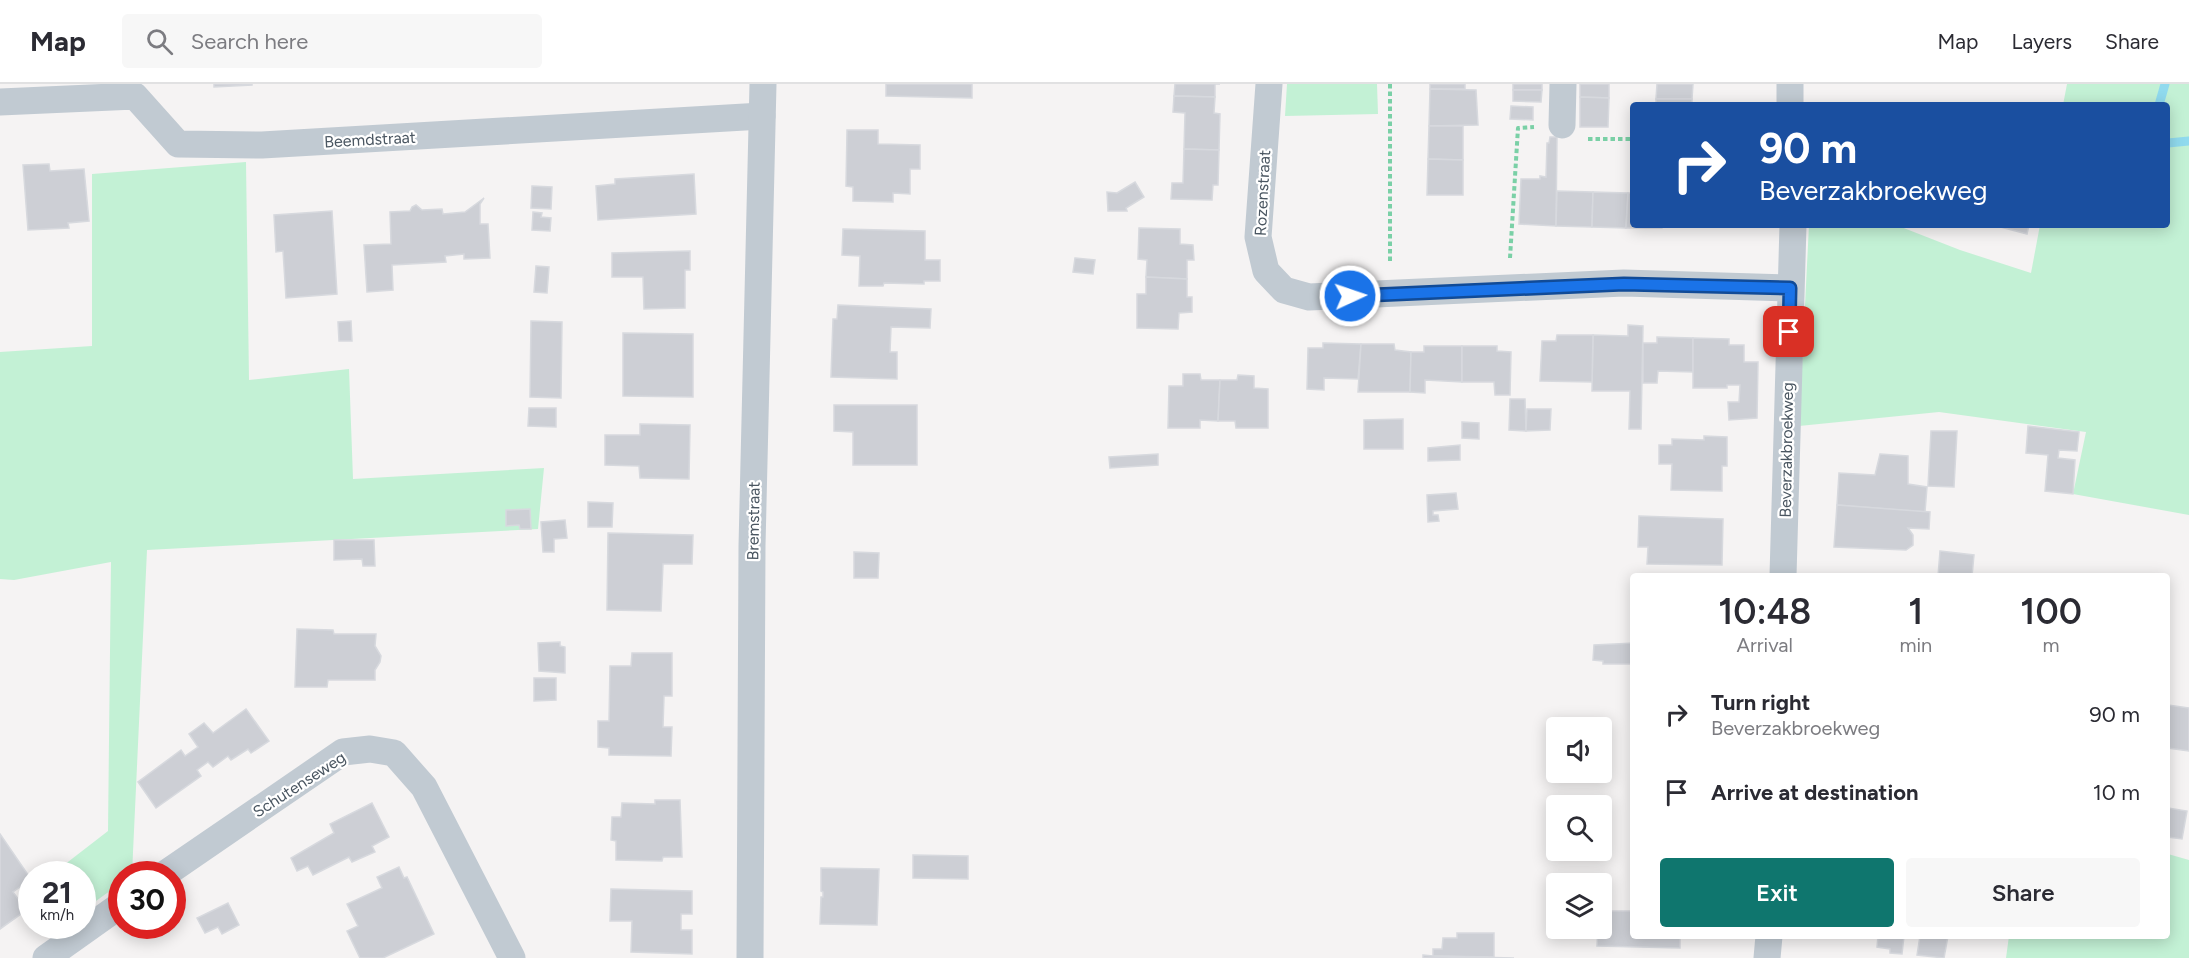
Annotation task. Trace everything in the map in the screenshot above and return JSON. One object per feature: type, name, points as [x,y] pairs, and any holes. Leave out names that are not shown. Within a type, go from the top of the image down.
[{"type":"street","name":"Bremstraat","points":[[750,958],[753,534],[763,84]]},
{"type":"street","name":"Rozenstraat","points":[[1269,84],[1258,237],[1266,271],[1284,290],[1309,297],[1624,284],[1790,288]]},
{"type":"street","points":[[1562,125],[1563,84]]},
{"type":"street","points":[[1790,84],[1790,102]]},
{"type":"street","name":"Beemdstraat","points":[[0,102],[135,96],[178,144],[262,145],[762,116]]},
{"type":"street","name":"Beverzakbroekweg","points":[[1783,573],[1792,228]]},
{"type":"street","name":"Schutenseweg","points":[[184,861],[343,752],[370,749],[394,753],[424,787],[512,958]]},
{"type":"street","points":[[46,958],[108,914]]},
{"type":"street","points":[[1767,958],[1769,939]]},
{"type":"path","points":[[1390,84],[1390,294]]},
{"type":"path","points":[[1508,288],[1518,128],[1562,125],[1588,139],[1630,139]]},
{"type":"green space","points":[[1287,84],[1377,84],[1378,114],[1285,116]]},
{"type":"green space","points":[[2067,84],[2189,84],[2189,515],[2073,494],[2086,432],[1939,412],[1799,426],[1809,228],[1904,228],[1960,250],[2031,273],[2039,228],[2170,228],[2170,102],[2064,102]]},
{"type":"green space","points":[[246,162],[249,380],[349,369],[353,479],[544,468],[538,529],[147,550],[133,861],[108,861],[108,892],[96,901],[96,861],[69,861],[108,831],[111,562],[14,580],[0,579],[0,352],[92,346],[92,174]]},
{"type":"green space","points":[[2170,855],[2189,860],[2189,958],[2006,958],[2009,939],[2170,939]]},
{"type":"building","points":[[214,84],[252,84],[252,85],[214,87]]},
{"type":"building","points":[[886,84],[972,84],[972,98],[886,96]]},
{"type":"building","points":[[1175,84],[1215,84],[1215,97],[1174,96]]},
{"type":"building","points":[[1430,84],[1465,84],[1465,89],[1430,89]]},
{"type":"building","points":[[1513,84],[1542,84],[1542,90],[1513,90]]},
{"type":"building","points":[[1580,84],[1609,84],[1609,98],[1580,97]]},
{"type":"building","points":[[1657,84],[1693,84],[1692,99],[1656,99]]},
{"type":"building","points":[[1430,89],[1476,90],[1478,125],[1429,126]]},
{"type":"building","points":[[1513,90],[1542,90],[1541,102],[1513,101]]},
{"type":"building","points":[[1174,96],[1215,97],[1214,113],[1220,114],[1219,150],[1184,149],[1185,113],[1173,112]]},
{"type":"building","points":[[1580,97],[1609,98],[1608,127],[1580,127]]},
{"type":"building","points":[[1656,99],[1692,99],[1692,102],[1656,102]]},
{"type":"building","points":[[1511,106],[1533,107],[1533,120],[1510,119]]},
{"type":"building","points":[[1429,126],[1463,126],[1463,160],[1428,159]]},
{"type":"building","points":[[847,130],[878,130],[878,144],[920,145],[920,169],[910,169],[910,194],[893,193],[893,202],[853,201],[853,187],[846,186]]},
{"type":"building","points":[[1550,137],[1557,137],[1556,226],[1519,224],[1521,179],[1546,177],[1547,143]]},
{"type":"building","points":[[1184,149],[1219,150],[1218,185],[1213,185],[1212,200],[1171,199],[1172,183],[1183,183]]},
{"type":"building","points":[[1428,159],[1463,160],[1463,195],[1427,195]]},
{"type":"building","points":[[49,164],[50,171],[84,169],[89,221],[68,223],[69,228],[28,230],[23,165]]},
{"type":"building","points":[[694,174],[696,214],[598,220],[596,186],[615,184],[615,179]]},
{"type":"building","points":[[1135,182],[1144,197],[1126,208],[1127,211],[1108,211],[1107,192],[1117,193]]},
{"type":"building","points":[[532,186],[552,187],[551,209],[531,208]]},
{"type":"building","points":[[1557,191],[1593,192],[1592,227],[1556,226]]},
{"type":"building","points":[[1593,192],[1628,193],[1626,228],[1592,227]]},
{"type":"building","points":[[1628,193],[1630,193],[1630,228],[1626,228]]},
{"type":"building","points":[[484,198],[480,204],[480,224],[488,224],[490,258],[464,259],[464,254],[445,256],[446,262],[392,265],[393,290],[367,292],[364,245],[391,244],[390,212],[410,211],[416,205],[422,210],[442,209],[443,214],[465,212]]},
{"type":"building","points":[[332,211],[337,294],[286,298],[283,251],[276,252],[274,215]]},
{"type":"building","points":[[533,212],[542,213],[541,217],[551,218],[550,231],[532,230]]},
{"type":"building","points":[[1139,228],[1180,229],[1180,244],[1193,245],[1194,260],[1187,260],[1187,279],[1146,277],[1147,260],[1138,259]]},
{"type":"building","points":[[2004,228],[2028,228],[2027,234]]},
{"type":"building","points":[[843,229],[925,231],[925,260],[940,260],[940,281],[924,281],[924,284],[884,283],[883,286],[859,286],[860,256],[842,255]]},
{"type":"building","points":[[690,251],[690,270],[685,270],[685,308],[644,309],[643,277],[612,277],[612,253]]},
{"type":"building","points":[[1075,258],[1095,260],[1093,274],[1073,272]]},
{"type":"building","points":[[536,266],[549,267],[547,293],[534,292]]},
{"type":"building","points":[[1146,277],[1187,279],[1187,297],[1192,297],[1192,312],[1179,313],[1178,329],[1137,328],[1137,294],[1146,294]]},
{"type":"building","points":[[838,305],[931,309],[930,328],[891,327],[890,352],[897,352],[897,379],[831,377],[833,319],[837,319]]},
{"type":"building","points":[[351,321],[352,341],[339,341],[338,322]]},
{"type":"building","points":[[531,321],[562,322],[561,398],[530,397]]},
{"type":"building","points":[[1628,325],[1643,326],[1641,429],[1629,429],[1630,391],[1592,391],[1593,335],[1628,336]]},
{"type":"building","points":[[623,333],[693,334],[693,397],[623,396]]},
{"type":"building","points":[[1557,335],[1593,335],[1592,382],[1540,381],[1542,341],[1556,341]]},
{"type":"building","points":[[1657,337],[1693,338],[1693,372],[1658,371],[1657,383],[1643,383],[1643,343],[1657,343]]},
{"type":"building","points":[[1693,338],[1729,339],[1729,345],[1744,345],[1744,362],[1758,362],[1757,418],[1729,420],[1728,402],[1739,402],[1740,385],[1727,385],[1727,388],[1693,388]]},
{"type":"building","points":[[1323,343],[1361,344],[1358,379],[1324,378],[1324,390],[1307,389],[1308,348],[1323,348]]},
{"type":"building","points":[[1361,344],[1394,344],[1395,350],[1411,352],[1410,392],[1358,392]]},
{"type":"building","points":[[1424,346],[1462,346],[1462,382],[1425,380],[1425,393],[1410,392],[1411,352],[1424,352]]},
{"type":"building","points":[[1462,346],[1497,346],[1497,351],[1511,352],[1510,395],[1495,395],[1494,382],[1462,382]]},
{"type":"building","points":[[1183,374],[1200,374],[1201,380],[1220,380],[1218,421],[1200,420],[1200,428],[1168,428],[1169,386],[1183,386]]},
{"type":"building","points":[[1238,375],[1254,376],[1254,388],[1268,389],[1268,428],[1236,428],[1235,421],[1218,421],[1220,380],[1237,380]]},
{"type":"building","points":[[1510,399],[1525,399],[1526,431],[1509,430]]},
{"type":"building","points":[[834,405],[917,405],[917,465],[853,465],[853,432],[834,431]]},
{"type":"building","points":[[529,408],[556,408],[556,427],[528,426]]},
{"type":"building","points":[[1527,409],[1551,409],[1550,430],[1526,431]]},
{"type":"building","points":[[1403,419],[1403,449],[1364,449],[1364,420]]},
{"type":"building","points":[[1462,422],[1479,423],[1479,439],[1462,438]]},
{"type":"building","points":[[640,424],[690,425],[689,479],[640,478],[639,466],[605,465],[605,435],[640,435]]},
{"type":"building","points":[[2028,426],[2079,432],[2077,451],[2059,450],[2058,458],[2075,460],[2073,494],[2045,491],[2048,455],[2026,453]]},
{"type":"building","points":[[1931,431],[1957,431],[1954,487],[1928,486]]},
{"type":"building","points":[[1704,436],[1727,437],[1727,466],[1722,466],[1722,491],[1671,490],[1672,464],[1659,464],[1659,445],[1672,445],[1672,439],[1704,440]]},
{"type":"building","points":[[1460,445],[1460,460],[1428,461],[1428,448]]},
{"type":"building","points":[[1158,454],[1158,465],[1110,468],[1109,457]]},
{"type":"building","points":[[1880,454],[1908,456],[1908,484],[1927,487],[1925,512],[1837,505],[1839,473],[1875,475]]},
{"type":"building","points":[[1456,493],[1458,509],[1433,511],[1433,515],[1438,515],[1439,521],[1428,522],[1427,495]]},
{"type":"building","points":[[588,502],[613,503],[612,527],[588,527]]},
{"type":"building","points":[[1837,505],[1930,512],[1929,529],[1908,528],[1913,535],[1913,545],[1906,550],[1834,547]]},
{"type":"building","points":[[530,509],[531,529],[520,529],[519,525],[506,526],[506,510]]},
{"type":"building","points":[[1639,516],[1723,519],[1722,565],[1647,564],[1648,547],[1638,547]]},
{"type":"building","points":[[565,520],[567,538],[554,539],[554,552],[543,552],[541,522]]},
{"type":"building","points":[[608,533],[693,535],[692,564],[663,564],[661,611],[607,610]]},
{"type":"building","points":[[334,540],[374,540],[375,566],[363,566],[362,559],[334,560]]},
{"type":"building","points":[[1940,551],[1974,555],[1972,573],[1938,573]]},
{"type":"building","points":[[854,552],[879,553],[878,578],[854,578]]},
{"type":"building","points":[[297,629],[333,630],[334,634],[376,634],[375,646],[381,656],[375,670],[375,680],[328,680],[327,687],[295,687]]},
{"type":"building","points":[[560,642],[560,646],[565,647],[565,673],[539,671],[538,643]]},
{"type":"building","points":[[1630,643],[1630,664],[1603,664],[1603,661],[1593,660],[1594,645]]},
{"type":"building","points":[[632,653],[672,653],[672,696],[664,696],[663,727],[672,727],[671,756],[609,755],[609,748],[598,747],[598,721],[609,721],[610,666],[631,666]]},
{"type":"building","points":[[534,678],[556,678],[556,700],[534,701]]},
{"type":"building","points":[[2170,705],[2189,708],[2189,751],[2170,748]]},
{"type":"building","points":[[246,709],[269,741],[251,753],[248,749],[231,760],[228,756],[213,767],[208,762],[197,770],[201,776],[156,808],[138,782],[181,750],[185,756],[198,747],[189,734],[204,723],[213,733]]},
{"type":"building","points":[[655,800],[680,800],[682,857],[663,857],[662,861],[616,860],[616,841],[611,840],[612,817],[621,817],[622,803],[655,804]]},
{"type":"building","points":[[372,803],[389,837],[372,846],[375,852],[352,862],[349,857],[313,875],[308,866],[297,871],[291,858],[334,833],[330,824]]},
{"type":"building","points":[[2170,808],[2187,811],[2182,839],[2170,837]]},
{"type":"building","points":[[0,834],[19,861],[18,888],[13,892],[18,899],[18,916],[0,929]]},
{"type":"building","points":[[913,855],[968,856],[968,879],[913,878]]},
{"type":"building","points":[[399,867],[404,878],[407,877],[434,934],[383,958],[360,958],[347,931],[358,926],[347,904],[382,888],[377,877]]},
{"type":"building","points":[[821,868],[879,869],[877,925],[820,924],[821,897],[823,897]]},
{"type":"building","points":[[611,889],[692,891],[692,914],[681,914],[681,930],[692,930],[692,954],[631,952],[632,921],[610,921]]},
{"type":"building","points":[[228,903],[239,925],[222,934],[218,927],[205,933],[197,918]]},
{"type":"building","points":[[1612,911],[1630,911],[1630,939],[1680,939],[1680,948],[1597,946],[1597,939],[1612,939]]},
{"type":"building","points":[[1457,933],[1494,933],[1494,957],[1433,956],[1433,949],[1442,949],[1443,938],[1457,938]]},
{"type":"building","points":[[1878,939],[1904,939],[1902,954],[1890,953],[1890,949],[1877,947]]},
{"type":"building","points":[[1920,939],[1947,939],[1944,958],[1917,955]]},
{"type":"building","points":[[1423,955],[1433,956],[1514,958],[1423,958]]},
{"type":"waterway","points":[[2160,102],[2165,84]]},
{"type":"waterway","points":[[2170,143],[2189,141]]},
{"type":"route","points":[[1350,296],[1624,284],[1790,288],[1789,332]]}]
